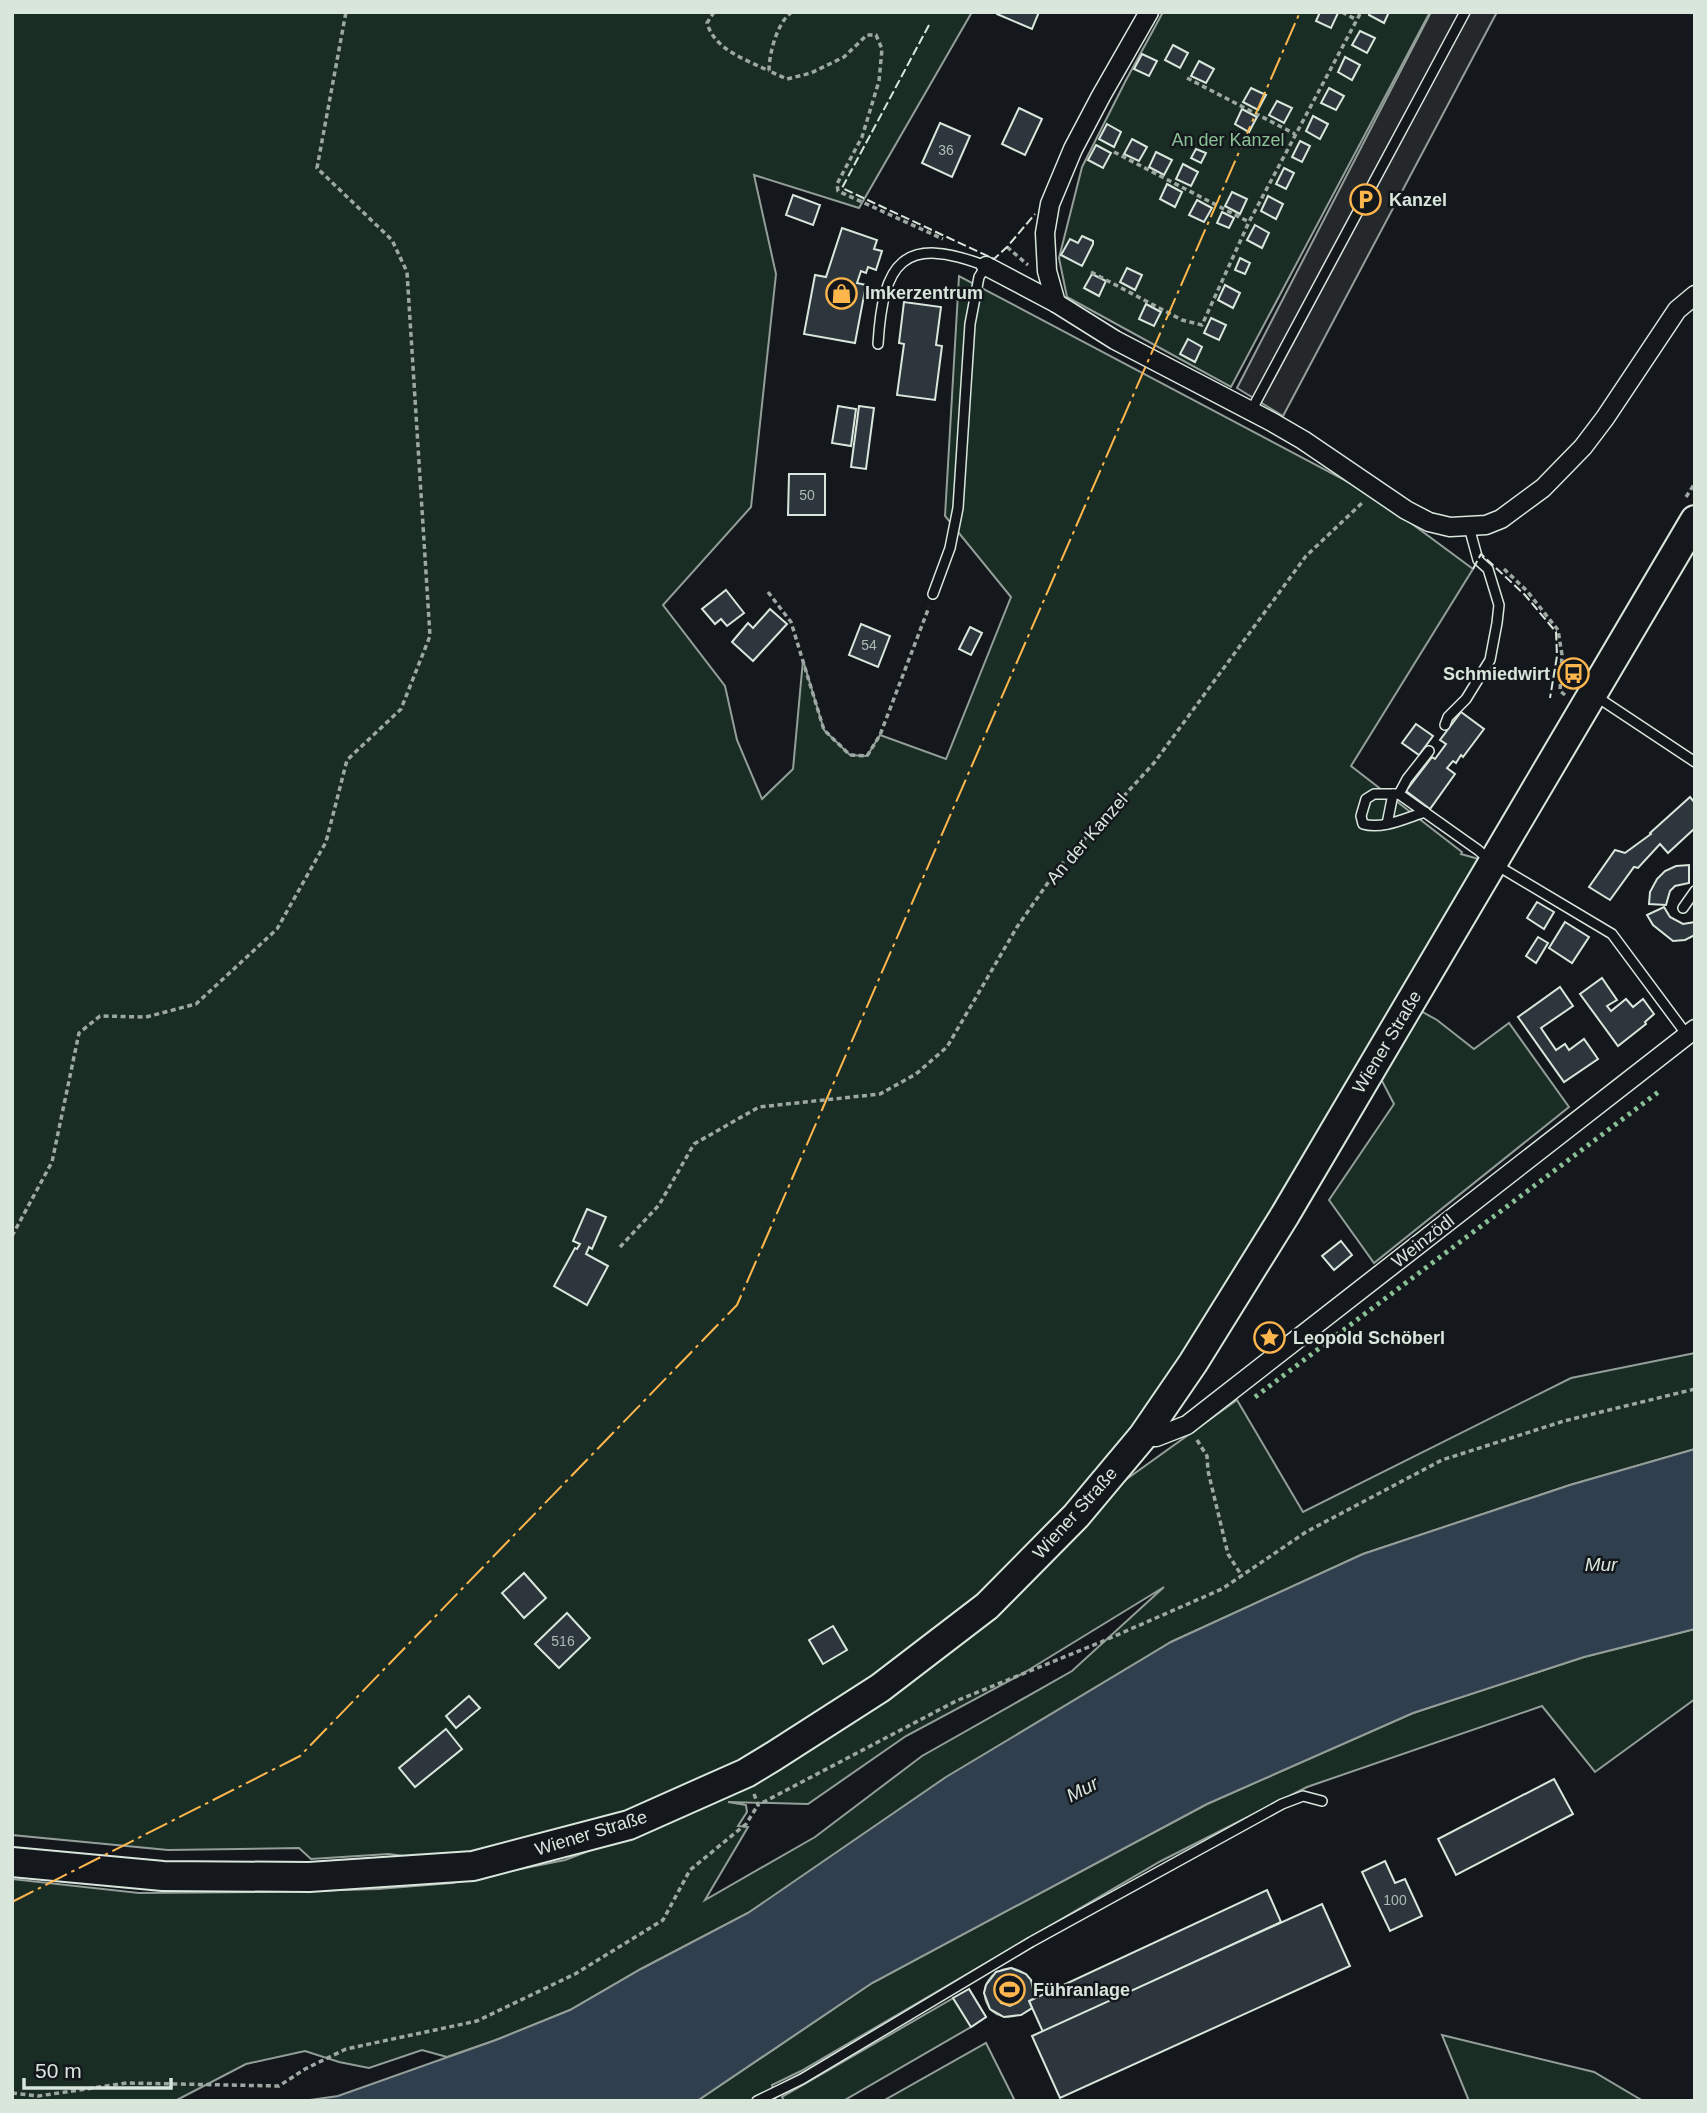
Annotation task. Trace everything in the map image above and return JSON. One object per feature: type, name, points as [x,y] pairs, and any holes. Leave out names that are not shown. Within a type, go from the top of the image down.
[{"type":"main road","name":"Wiener Straße","points":[[12,1862],[163,1876],[251,1877],[309,1877],[473,1866],[629,1825],[746,1773],[880,1688],[987,1606],[1076,1516],[1143,1436],[1193,1363],[1285,1215],[1493,863],[1580,696],[1688,513]]},
{"type":"street","points":[[1056,303],[1047,271],[1045,233],[1050,204],[1073,149],[1149,12]]},
{"type":"street","points":[[986,266],[1056,303],[1115,340],[1303,440],[1406,510],[1429,522],[1450,527],[1486,525],[1501,519],[1543,488],[1566,466],[1605,418],[1677,310],[1695,295]]},
{"type":"street","name":"Weinzödl","points":[[1143,1436],[1156,1437],[1187,1425],[1691,1032]]},
{"type":"lane","points":[[1251,411],[1465,12]]},
{"type":"lane","points":[[878,344],[880,310],[889,281],[899,263],[921,252],[963,257],[986,266],[979,277],[970,324],[958,508],[950,548],[933,594]]},
{"type":"lane","points":[[1444,725],[1472,690],[1490,660],[1497,623],[1499,606],[1488,569],[1478,560],[1469,527]]},
{"type":"lane","points":[[1580,696],[1695,762]]},
{"type":"lane","points":[[1387,824],[1396,794],[1429,751]]},
{"type":"lane","points":[[1424,812],[1371,827],[1363,824],[1361,816],[1366,799],[1374,794],[1396,794],[1424,812],[1493,863],[1612,934],[1691,1032]]},
{"type":"lane","points":[[1683,908],[1695,891]]},
{"type":"lane","points":[[757,2101],[802,2079],[1031,1942],[1282,1804],[1303,1797],[1322,1801]]},
{"type":"path","points":[[12,1236],[52,1162],[79,1033],[100,1016],[146,1017],[196,1004],[277,929],[326,842],[347,760],[401,709],[430,636],[407,272],[392,240],[317,168],[346,12]]},
{"type":"path","points":[[714,12],[707,23],[716,43],[787,79],[811,73],[844,57],[867,35],[876,35],[882,49],[879,80],[862,136],[837,184],[838,191],[949,242]]},
{"type":"path","points":[[769,71],[778,33],[792,12]]},
{"type":"path","points":[[1342,12],[1357,20]]},
{"type":"path","points":[[1091,272],[1182,320],[1202,325],[1249,222],[1361,12]]},
{"type":"path","points":[[1187,78],[1295,134]]},
{"type":"path","points":[[1114,152],[1249,222]]},
{"type":"path","points":[[1688,513],[1695,483]]},
{"type":"path","name":"An der Kanzel","points":[[620,1247],[659,1205],[694,1144],[759,1107],[880,1094],[916,1074],[947,1047],[1017,927],[1059,867],[1154,763],[1306,556],[1375,489]]},
{"type":"path","points":[[1499,565],[1527,591],[1558,630],[1562,654],[1560,691],[1580,696]]},
{"type":"path","points":[[768,592],[792,622],[824,730],[850,755],[867,756],[880,735],[933,594]]},
{"type":"path","points":[[12,2092],[38,2096],[127,2083],[279,2086],[304,2069],[346,2049],[477,2021],[575,1974],[663,1920],[690,1870],[746,1824],[758,1805],[956,1701],[1222,1589],[1306,1532],[1442,1460],[1564,1421],[1695,1389]]},
{"type":"path","points":[[1187,1425],[1207,1456],[1208,1471],[1228,1554],[1242,1576]]},
{"type":"path","points":[[746,1773],[758,1805]]},
{"type":"green space","points":[[12,12],[972,12],[859,208],[754,175],[776,274],[751,507],[663,605],[725,686],[737,740],[762,799],[793,769],[803,660],[824,730],[850,755],[867,756],[880,735],[946,759],[1011,597],[945,516],[959,276],[1373,495],[1473,569],[1351,766],[1462,852],[1461,854],[1493,863],[1193,1363],[987,1606],[746,1773],[473,1866],[389,1854],[311,1859],[299,1848],[168,1850],[12,1835]]},
{"type":"green space","name":"An der Kanzel","points":[[1163,12],[1430,12],[1231,387],[1067,297],[1059,258],[1082,167]]},
{"type":"green space","points":[[1419,1010],[1437,1020],[1474,1049],[1509,1023],[1569,1107],[1374,1263],[1329,1200],[1394,1104],[1381,1079]]},
{"type":"green space","points":[[1695,1353],[1695,1449],[1570,1485],[1363,1554],[1171,1642],[748,1913],[570,2010],[447,2057],[422,2050],[369,2068],[305,2051],[246,2064],[175,2101],[12,2101],[12,1879],[139,1893],[378,1889],[452,1883],[565,1860],[683,1815],[802,1754],[896,1694],[955,1647],[1036,1575],[1124,1481],[1237,1400],[1303,1512],[1571,1378]],"holes":[[[1164,1587],[1072,1671],[922,1756],[815,1837],[705,1900],[748,1827],[738,1826],[747,1812],[746,1805],[728,1802],[808,1804],[906,1736],[1022,1674]]]},
{"type":"green space","points":[[1695,1629],[1695,1699],[1595,1772],[1542,1706],[1307,1787],[1161,1861],[801,2071],[772,2085],[776,2101],[697,2101],[872,1983],[1207,1804],[1413,1713],[1584,1657]]},
{"type":"green space","name":"Führanlage","points":[[1011,1968],[1022,1972],[1029,1979],[1035,1998],[1029,2001],[1032,2008],[1015,2016],[1002,2016],[992,2011],[986,2002],[985,1991],[988,1981],[997,1972]]},
{"type":"green space","points":[[969,1989],[986,2017],[971,2027],[843,2101],[784,2101],[782,2097]]},
{"type":"green space","points":[[1442,2035],[1594,2072],[1643,2101],[1469,2101]]},
{"type":"green space","points":[[986,2043],[1015,2101],[883,2101]]},
{"type":"shaded area","name":"Kanzel","points":[[1431,12],[1497,12],[1283,416],[1237,388]]},
{"type":"water","name":"Mur","points":[[1695,1449],[1695,1629],[1584,1657],[1413,1713],[1207,1804],[872,1983],[697,2101],[303,2101],[338,2096],[496,2040],[570,2010],[748,1913],[946,1777],[1171,1642],[1363,1554],[1570,1485]]},
{"type":"building","points":[[997,12],[1039,12],[1032,29]]},
{"type":"building","points":[[1320,12],[1338,13],[1331,28],[1316,21]]},
{"type":"building","points":[[1370,12],[1389,12],[1384,23],[1369,15]]},
{"type":"building","points":[[1360,31],[1375,38],[1367,53],[1352,45]]},
{"type":"building","points":[[1173,45],[1188,53],[1180,68],[1165,60]]},
{"type":"building","points":[[1142,54],[1157,61],[1149,76],[1134,69]]},
{"type":"building","points":[[1345,57],[1360,65],[1352,80],[1338,72]]},
{"type":"building","points":[[1199,61],[1214,69],[1206,83],[1191,76]]},
{"type":"building","points":[[1251,88],[1266,95],[1258,110],[1243,102]]},
{"type":"building","points":[[1329,88],[1344,96],[1336,110],[1321,103]]},
{"type":"building","points":[[1277,101],[1292,108],[1284,123],[1269,115]]},
{"type":"building","points":[[1019,108],[1042,119],[1025,155],[1002,144]]},
{"type":"building","points":[[1242,109],[1257,117],[1249,132],[1235,124]]},
{"type":"building","points":[[1313,116],[1328,124],[1320,139],[1306,131]]},
{"type":"building","points":[[940,123],[970,136],[952,177],[922,163]]},
{"type":"building","points":[[1107,124],[1121,132],[1114,147],[1099,139]]},
{"type":"building","points":[[1132,139],[1147,147],[1139,161],[1124,154]]},
{"type":"building","points":[[1300,141],[1310,146],[1302,162],[1292,157]]},
{"type":"building","points":[[1096,145],[1111,153],[1103,168],[1088,160]]},
{"type":"building","points":[[1196,149],[1206,153],[1201,163],[1191,158]]},
{"type":"building","points":[[1156,152],[1172,160],[1164,175],[1149,167]]},
{"type":"building","points":[[1183,164],[1198,172],[1191,186],[1176,179]]},
{"type":"building","points":[[1284,168],[1294,173],[1286,189],[1276,184]]},
{"type":"building","points":[[1167,184],[1182,192],[1175,207],[1160,199]]},
{"type":"building","points":[[1232,192],[1247,199],[1240,214],[1225,206]]},
{"type":"building","points":[[793,195],[820,205],[813,225],[786,215]]},
{"type":"building","points":[[1268,196],[1283,204],[1276,219],[1261,211]]},
{"type":"building","points":[[1197,200],[1212,208],[1204,222],[1189,215]]},
{"type":"building","points":[[1222,212],[1234,218],[1229,228],[1217,223]]},
{"type":"building","points":[[1255,225],[1269,233],[1262,248],[1247,240]]},
{"type":"building","points":[[842,228],[877,240],[874,249],[882,251],[876,270],[868,267],[866,273],[861,271],[857,283],[866,285],[855,343],[804,334],[815,275],[826,277]]},
{"type":"building","points":[[1082,236],[1093,241],[1093,244],[1082,266],[1061,255],[1070,239],[1078,243]]},
{"type":"building","points":[[1240,258],[1250,263],[1245,274],[1235,270]]},
{"type":"building","points":[[1127,268],[1142,275],[1135,290],[1120,282]]},
{"type":"building","points":[[1092,274],[1106,281],[1099,296],[1084,288]]},
{"type":"building","points":[[1225,285],[1240,293],[1233,308],[1218,300]]},
{"type":"building","points":[[904,302],[941,307],[936,345],[942,346],[935,400],[897,395],[904,344],[899,343]]},
{"type":"building","points":[[1146,304],[1161,312],[1154,326],[1139,319]]},
{"type":"building","points":[[1211,318],[1226,325],[1219,340],[1204,333]]},
{"type":"building","points":[[1188,339],[1202,347],[1195,362],[1180,354]]},
{"type":"building","points":[[838,406],[856,409],[851,446],[832,443]]},
{"type":"building","points":[[859,406],[874,408],[866,469],[851,467]]},
{"type":"building","points":[[789,474],[825,474],[825,515],[788,515]]},
{"type":"building","points":[[726,590],[744,613],[727,626],[721,619],[715,624],[702,609]]},
{"type":"building","points":[[770,609],[787,624],[753,661],[732,642],[748,623],[753,628]]},
{"type":"building","points":[[861,624],[890,636],[878,667],[849,655]]},
{"type":"building","points":[[970,627],[982,633],[971,655],[959,649]]},
{"type":"building","points":[[1461,712],[1484,729],[1463,757],[1461,755],[1456,763],[1453,761],[1447,768],[1455,774],[1430,809],[1406,791],[1432,757],[1435,759],[1446,744],[1440,740]]},
{"type":"building","points":[[1416,724],[1433,736],[1419,755],[1402,743]]},
{"type":"building","points":[[1690,797],[1695,803],[1695,828],[1668,853],[1660,844],[1638,868],[1634,867],[1610,900],[1589,887],[1615,850],[1625,853],[1651,834]]},
{"type":"building","points":[[1689,865],[1689,883],[1675,886],[1670,891],[1666,905],[1649,904],[1650,892],[1665,871],[1676,866]]},
{"type":"building","points":[[1537,902],[1554,912],[1544,929],[1527,918]]},
{"type":"building","points":[[1664,907],[1670,917],[1683,924],[1695,922],[1695,935],[1685,940],[1673,941],[1653,925],[1647,915]]},
{"type":"building","points":[[1565,922],[1589,937],[1572,963],[1549,948]]},
{"type":"building","points":[[1538,937],[1548,943],[1536,963],[1526,956]]},
{"type":"building","points":[[1602,978],[1617,1000],[1607,1006],[1611,1011],[1626,999],[1633,1007],[1643,999],[1654,1014],[1646,1024],[1618,1046],[1580,994]]},
{"type":"building","points":[[1560,987],[1573,1006],[1541,1028],[1556,1050],[1565,1044],[1569,1050],[1584,1039],[1598,1059],[1564,1082],[1518,1017]]},
{"type":"building","points":[[587,1209],[606,1217],[592,1249],[589,1247],[586,1254],[608,1266],[587,1305],[554,1286],[575,1248],[580,1244],[573,1241]]},
{"type":"building","points":[[1341,1241],[1352,1255],[1334,1270],[1322,1256]]},
{"type":"building","points":[[524,1573],[546,1598],[524,1618],[502,1593]]},
{"type":"building","points":[[567,1613],[590,1638],[559,1668],[535,1644]]},
{"type":"building","points":[[833,1626],[847,1650],[823,1664],[809,1640]]},
{"type":"building","points":[[469,1696],[480,1708],[456,1728],[446,1716]]},
{"type":"building","points":[[446,1729],[462,1749],[415,1787],[399,1768]]},
{"type":"building","points":[[1554,1779],[1573,1814],[1456,1875],[1438,1839]]},
{"type":"building","points":[[1385,1861],[1395,1883],[1405,1879],[1422,1916],[1390,1931],[1362,1872]]},
{"type":"building","points":[[1267,1890],[1281,1922],[1043,2032],[1029,2001]]},
{"type":"building","points":[[1322,1904],[1350,1966],[1060,2098],[1032,2036]]},
{"type":"building","name":"Führanlage","points":[[1011,1968],[1026,1974],[1031,1980],[1035,1998],[1029,2001],[1032,2008],[1021,2015],[1004,2017],[990,2009],[984,1993],[986,1985],[996,1972]],"holes":[[[1007,1978],[1015,1980],[1023,1990],[1018,2002],[1010,2006],[1001,2003],[995,1991],[999,1983]]]},
{"type":"building","points":[[969,1989],[986,2017],[971,2027],[953,1998]]},
{"type":"hedge","points":[[1255,1397],[1661,1090]]},
{"type":"fence","points":[[929,25],[842,188],[994,259],[1035,214]]},
{"type":"fence","points":[[1473,569],[1481,554],[1525,595],[1556,632],[1557,656],[1550,698]]},
{"type":"power","points":[[12,1902],[300,1756],[737,1305],[1300,12]]},
{"type":"place","name":"Kanzel","points":[[1366,200]]},
{"type":"place","name":"Imkerzentrum","points":[[842,293]]},
{"type":"place","name":"Schmiedwirt","points":[[1573,674]]},
{"type":"place","name":"Leopold Schöberl","points":[[1270,1338]]},
{"type":"place","name":"Führanlage","points":[[1010,1990]]}]
